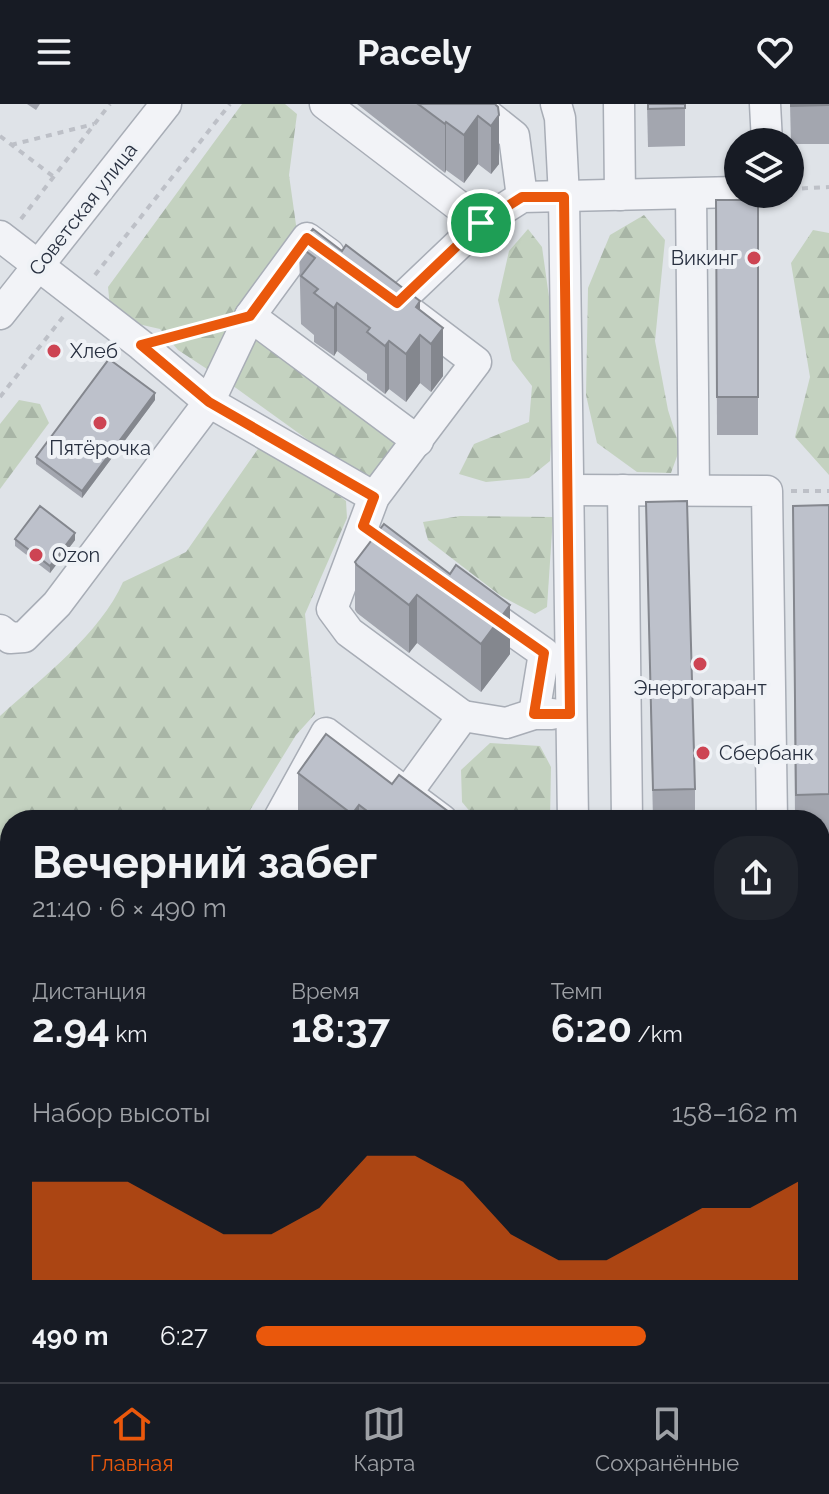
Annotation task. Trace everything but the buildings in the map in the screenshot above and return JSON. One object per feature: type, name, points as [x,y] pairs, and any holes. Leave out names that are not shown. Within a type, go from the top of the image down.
[{"type":"street","name":"Советская улица","points":[[0,314],[166,104]]},
{"type":"street","points":[[325,104],[481,223]]},
{"type":"street","points":[[474,104],[514,136],[522,197]]},
{"type":"street","points":[[556,104],[560,118],[564,197],[573,810]]},
{"type":"street","points":[[619,104],[620,195]]},
{"type":"street","points":[[765,104],[766,128]]},
{"type":"street","points":[[397,303],[481,223],[522,197],[724,193]]},
{"type":"street","points":[[691,194],[694,489]]},
{"type":"street","points":[[9,229],[39,266],[209,402],[374,497]]},
{"type":"street","points":[[0,630],[10,638],[24,637],[57,604],[209,402],[250,316],[307,238],[346,266]]},
{"type":"street","points":[[371,284],[476,362],[374,497],[332,609],[349,632],[463,716],[506,723],[534,714],[570,714]]},
{"type":"street","points":[[250,316],[418,441]]},
{"type":"street","points":[[569,490],[767,491],[772,810]]},
{"type":"street","points":[[623,490],[627,810]]},
{"type":"street","points":[[363,526],[388,544]]},
{"type":"street","points":[[452,589],[544,653],[534,714]]},
{"type":"street","points":[[407,793],[463,716]]},
{"type":"street","points":[[284,810],[326,733],[429,810]]},
{"type":"path","points":[[9,229],[110,104]]},
{"type":"path","points":[[0,397],[230,104]]},
{"type":"path","points":[[11,145],[95,124]]},
{"type":"path","points":[[0,136],[54,177]]},
{"type":"path","points":[[804,188],[829,187]]},
{"type":"path","points":[[141,345],[250,316]]},
{"type":"path","points":[[767,491],[829,491]]},
{"type":"green space","points":[[242,104],[285,104],[297,114],[289,175],[297,232],[253,338],[394,441],[400,455],[381,480],[365,481],[178,350],[160,329],[138,324],[110,307],[108,287]]},
{"type":"green space","points":[[644,215],[665,240],[655,341],[668,410],[680,448],[671,473],[637,472],[597,443],[586,395],[588,288],[610,235]]},
{"type":"green space","points":[[528,229],[542,247],[557,354],[550,461],[529,478],[486,482],[459,474],[474,444],[529,422],[532,386],[512,360],[498,300],[509,251]]},
{"type":"green space","points":[[813,230],[829,233],[829,475],[795,437],[810,377],[791,263]]},
{"type":"green space","points":[[19,400],[40,404],[49,423],[0,489],[0,424]]},
{"type":"green space","points":[[260,446],[305,469],[346,501],[347,518],[305,614],[315,714],[296,735],[250,810],[0,810],[0,716],[85,637],[100,620],[123,582],[186,552]]},
{"type":"green space","points":[[460,516],[553,517],[547,607],[535,614],[501,596],[428,540],[423,522]]},
{"type":"green space","points":[[490,743],[540,746],[551,767],[550,810],[469,810],[462,802],[461,770]]},
{"type":"place","name":"Викинг","points":[[754,258]]},
{"type":"place","name":"Хлеб","points":[[54,351]]},
{"type":"place","name":"Пятёрочка","points":[[100,423]]},
{"type":"place","name":"Ozon","points":[[36,555]]},
{"type":"place","name":"Энергогарант","points":[[700,664]]},
{"type":"place","name":"Сбербанк","points":[[703,753]]},
{"type":"route","points":[[522,197],[564,197],[570,714],[534,714],[544,653],[363,526],[374,497],[209,402],[141,345],[250,316],[307,238],[397,303],[481,223],[522,197]]}]
